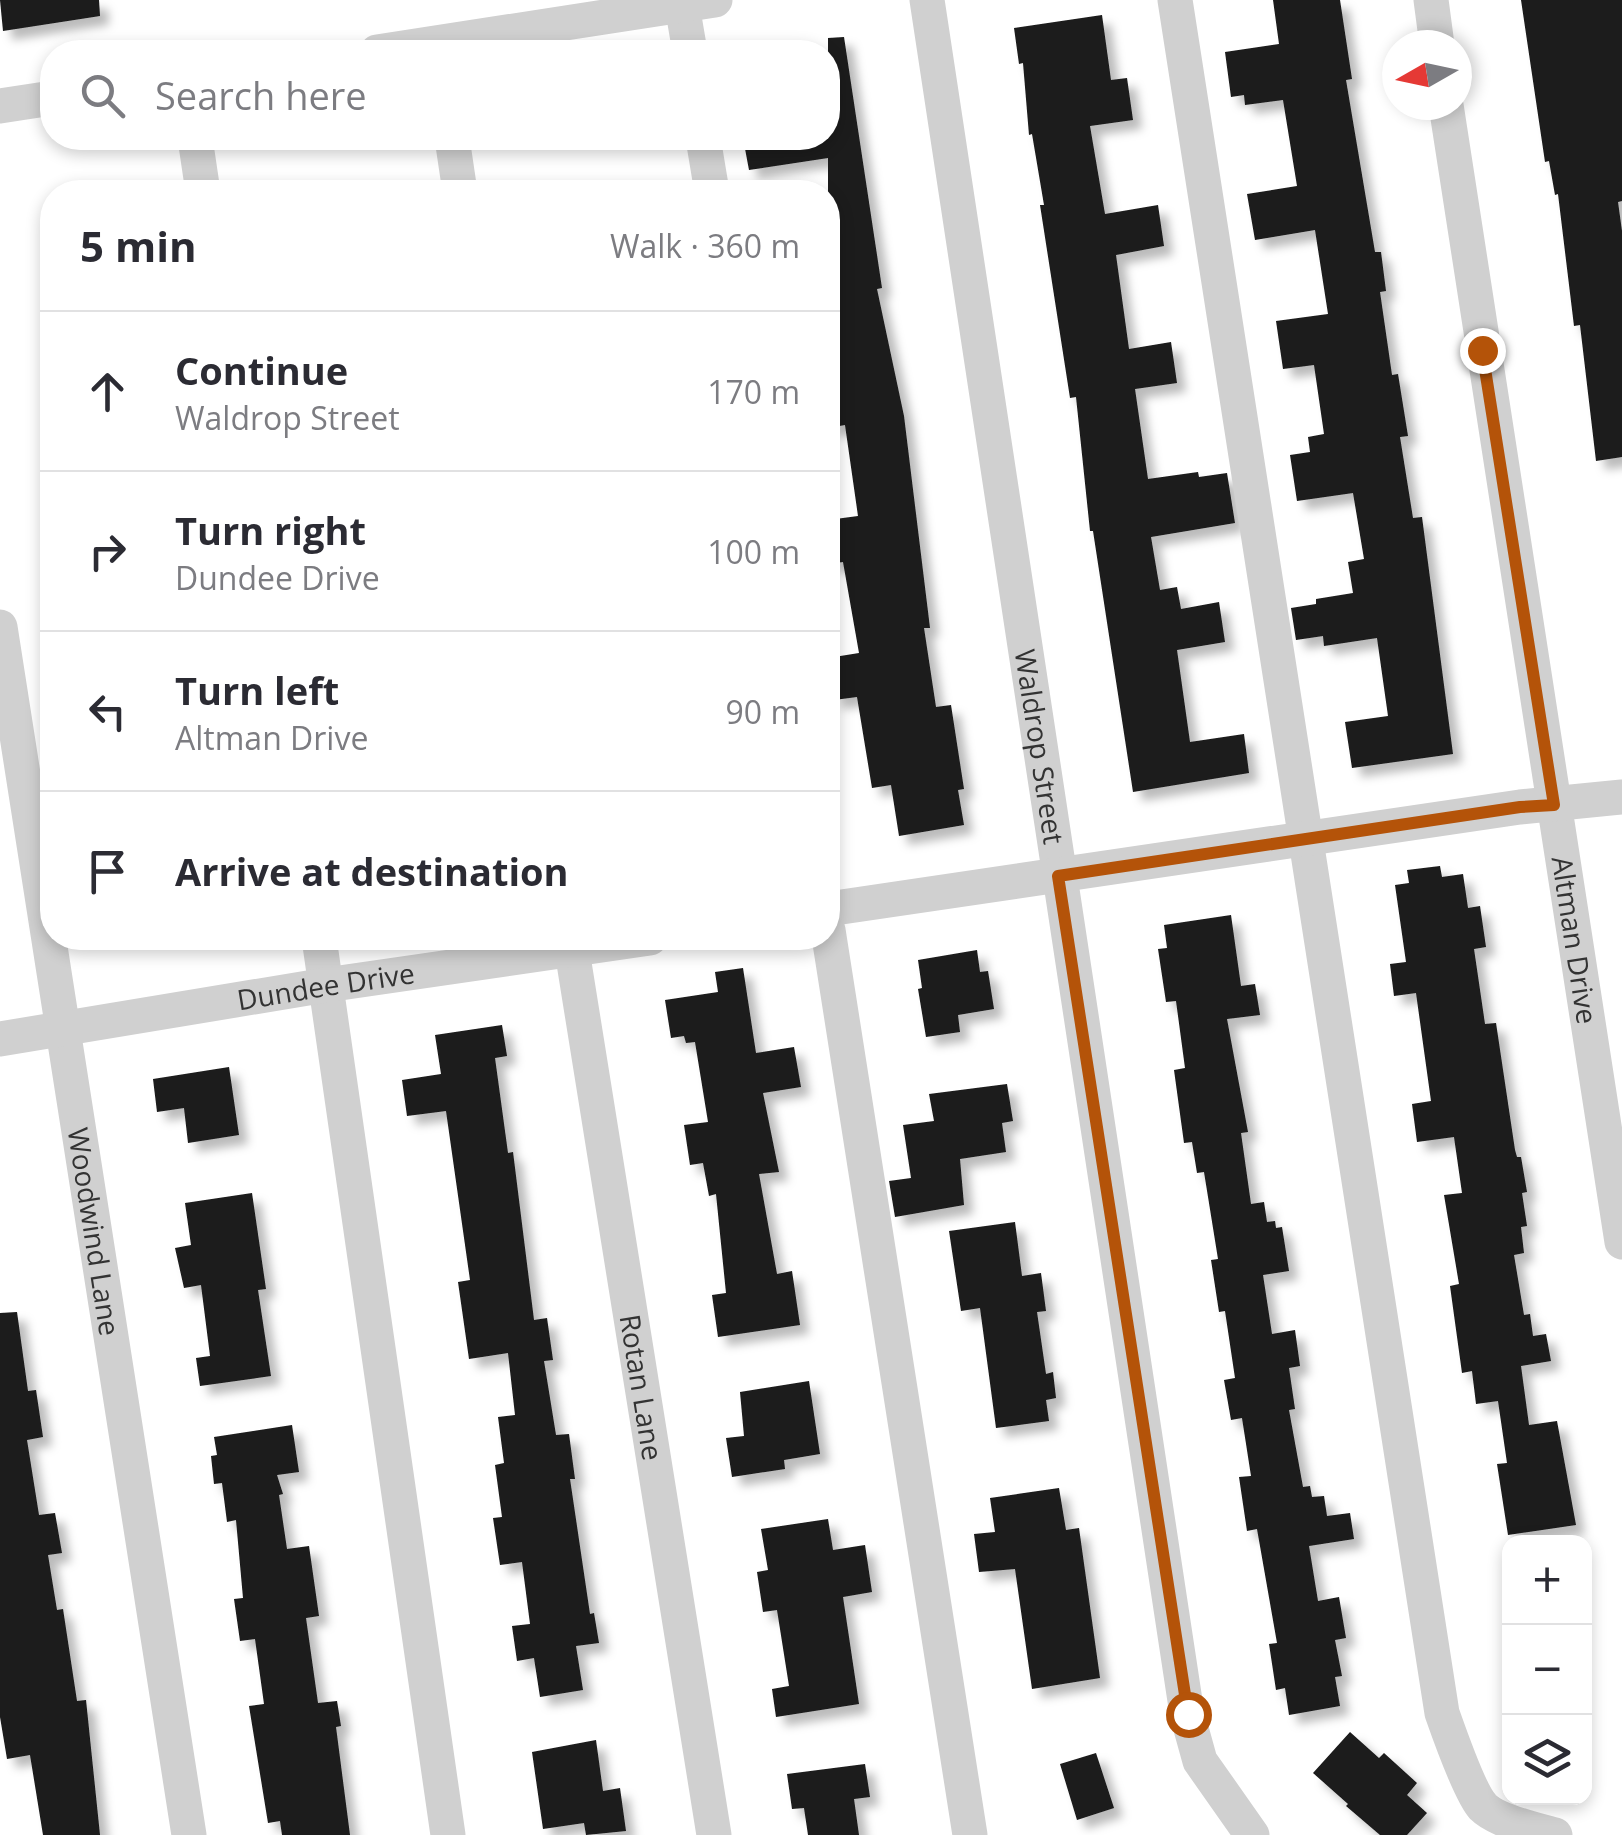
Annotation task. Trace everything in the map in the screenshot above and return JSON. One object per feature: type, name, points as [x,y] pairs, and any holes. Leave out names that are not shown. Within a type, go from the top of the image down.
[{"type":"street","name":"Waldrop Street","points":[[927,0],[1188,1714],[1200,1760],[1252,1835]]},
{"type":"street","points":[[1175,0],[1442,1714],[1483,1807],[1519,1825],[1555,1835]]},
{"type":"street","points":[[1431,0],[1435,30]]},
{"type":"street","points":[[484,40],[698,2],[692,40]]},
{"type":"street","points":[[0,106],[40,100]]},
{"type":"street","name":"Altman Drive","points":[[1448,120],[1622,1242]]},
{"type":"street","points":[[197,150],[201,180]]},
{"type":"street","points":[[454,150],[458,180]]},
{"type":"street","points":[[705,150],[710,180]]},
{"type":"street","name":"Woodwind Lane","points":[[0,627],[40,887]]},
{"type":"street","points":[[840,907],[1520,807],[1622,797]]},
{"type":"street","name":"Woodwind Lane","points":[[50,950],[188,1835]]},
{"type":"street","points":[[321,950],[448,1835]]},
{"type":"street","name":"Dundee Drive","points":[[0,1039],[533,950]]},
{"type":"street","name":"Rotan Lane","points":[[571,950],[714,1835]]},
{"type":"street","points":[[831,950],[970,1835]]},
{"type":"building","points":[[0,0],[99,0],[100,16],[3,31]]},
{"type":"building","points":[[1273,0],[1340,0],[1352,79],[1346,80],[1375,252],[1381,252],[1386,291],[1380,292],[1392,375],[1398,374],[1408,436],[1400,437],[1413,518],[1422,517],[1453,754],[1352,768],[1345,722],[1388,716],[1377,638],[1324,646],[1323,636],[1296,640],[1291,608],[1353,593],[1348,562],[1364,559],[1353,493],[1297,501],[1290,455],[1310,452],[1308,437],[1324,434],[1314,365],[1283,369],[1276,321],[1328,314],[1315,230],[1255,240],[1247,194],[1297,186],[1283,100],[1245,105],[1244,95],[1231,97],[1225,52],[1279,44]]},
{"type":"building","points":[[1521,0],[1622,0],[1622,201],[1618,202],[1622,231],[1622,457],[1596,461],[1580,325],[1574,326],[1558,194],[1555,195],[1549,161],[1545,162]]},
{"type":"building","points":[[1102,15],[1111,80],[1127,78],[1133,120],[1090,126],[1105,214],[1158,205],[1164,246],[1116,255],[1129,349],[1171,342],[1177,383],[1135,389],[1148,479],[1198,472],[1199,477],[1227,473],[1235,523],[1151,537],[1160,590],[1177,587],[1181,609],[1219,602],[1225,642],[1177,650],[1190,742],[1244,734],[1249,773],[1133,792],[1090,531],[1076,397],[1070,398],[1040,205],[1044,205],[1032,134],[1029,135],[1023,63],[1019,64],[1014,28]]},
{"type":"building","points":[[844,37],[882,288],[877,289],[904,416],[930,628],[924,628],[936,707],[951,705],[964,789],[958,790],[964,825],[899,836],[891,785],[872,788],[857,697],[840,699],[840,656],[859,653],[843,562],[840,562],[840,518],[858,516],[845,425],[840,426],[840,180],[828,180],[828,158],[749,170],[745,150],[840,150],[840,40],[828,38]]},
{"type":"building","points":[[1440,866],[1442,877],[1463,874],[1468,908],[1480,906],[1486,947],[1474,949],[1485,1024],[1496,1023],[1515,1150],[1517,1157],[1521,1157],[1527,1192],[1522,1193],[1527,1226],[1521,1227],[1524,1253],[1514,1255],[1524,1315],[1530,1314],[1533,1336],[1546,1334],[1551,1361],[1521,1366],[1529,1425],[1557,1421],[1576,1525],[1508,1535],[1497,1464],[1507,1463],[1498,1401],[1476,1404],[1472,1371],[1462,1373],[1450,1286],[1459,1284],[1444,1195],[1462,1193],[1454,1137],[1417,1142],[1412,1104],[1431,1101],[1416,993],[1394,996],[1390,964],[1406,962],[1395,885],[1409,883],[1407,870]]},
{"type":"building","points":[[1231,915],[1241,986],[1255,984],[1260,1015],[1227,1019],[1248,1132],[1241,1133],[1251,1204],[1264,1202],[1267,1222],[1275,1221],[1276,1228],[1282,1227],[1289,1271],[1263,1275],[1272,1334],[1295,1330],[1300,1366],[1289,1368],[1295,1409],[1289,1410],[1303,1487],[1310,1486],[1312,1497],[1324,1496],[1327,1516],[1350,1513],[1354,1539],[1309,1546],[1318,1601],[1339,1597],[1346,1638],[1335,1640],[1342,1676],[1335,1677],[1340,1706],[1289,1715],[1285,1688],[1276,1690],[1269,1644],[1277,1643],[1257,1529],[1247,1531],[1239,1477],[1251,1476],[1242,1418],[1231,1420],[1224,1380],[1235,1378],[1225,1311],[1219,1312],[1211,1260],[1218,1259],[1204,1172],[1197,1173],[1192,1142],[1184,1143],[1174,1070],[1185,1068],[1176,1001],[1166,1002],[1158,949],[1167,948],[1164,925]]},
{"type":"building","points":[[977,950],[980,972],[988,971],[994,1009],[958,1015],[960,1032],[926,1037],[918,960]]},
{"type":"building","points":[[743,968],[756,1053],[794,1047],[801,1087],[763,1093],[779,1172],[759,1174],[777,1274],[792,1271],[800,1325],[718,1337],[712,1295],[726,1293],[716,1194],[709,1196],[703,1163],[690,1165],[684,1125],[708,1122],[695,1042],[686,1043],[684,1036],[671,1038],[665,1000],[718,992],[715,972]]},
{"type":"building","points":[[502,1025],[507,1056],[495,1058],[508,1153],[513,1152],[534,1320],[547,1318],[553,1360],[544,1361],[556,1435],[569,1434],[575,1479],[570,1479],[590,1614],[594,1613],[599,1643],[576,1646],[583,1690],[540,1697],[534,1658],[517,1661],[512,1626],[530,1624],[522,1562],[500,1565],[493,1518],[502,1517],[495,1465],[504,1463],[498,1417],[515,1415],[508,1353],[469,1359],[458,1282],[470,1280],[446,1111],[407,1116],[402,1080],[441,1074],[435,1035]]},
{"type":"building","points":[[229,1067],[239,1135],[188,1143],[184,1108],[157,1112],[153,1079]]},
{"type":"building","points":[[1007,1084],[1013,1121],[1002,1123],[1006,1152],[960,1159],[964,1205],[895,1217],[889,1181],[911,1178],[903,1125],[934,1121],[929,1094]]},
{"type":"building","points":[[252,1193],[266,1289],[258,1290],[271,1376],[200,1386],[196,1358],[210,1356],[201,1285],[184,1288],[175,1248],[191,1245],[185,1203]]},
{"type":"building","points":[[1015,1222],[1022,1276],[1041,1273],[1046,1311],[1037,1312],[1046,1374],[1053,1372],[1056,1398],[1046,1400],[1049,1421],[996,1428],[980,1308],[961,1311],[949,1231]]},
{"type":"building","points":[[17,1312],[28,1391],[36,1390],[43,1437],[27,1440],[39,1515],[55,1513],[62,1553],[48,1555],[57,1610],[63,1609],[77,1701],[86,1700],[100,1835],[43,1835],[30,1755],[7,1759],[0,1717],[0,1313]]},
{"type":"building","points":[[809,1381],[820,1454],[784,1460],[785,1469],[732,1477],[726,1438],[744,1436],[740,1392]]},
{"type":"building","points":[[292,1425],[299,1472],[277,1475],[283,1494],[279,1495],[287,1549],[309,1546],[319,1616],[306,1618],[318,1703],[337,1701],[341,1726],[336,1727],[350,1835],[282,1835],[280,1821],[268,1823],[249,1706],[264,1704],[255,1639],[240,1641],[234,1599],[243,1598],[236,1520],[227,1522],[222,1483],[214,1484],[214,1437]]},
{"type":"building","points":[[1059,1488],[1066,1530],[1079,1528],[1100,1678],[1032,1689],[1015,1569],[979,1572],[974,1534],[995,1532],[990,1498]]},
{"type":"building","points":[[828,1519],[833,1550],[865,1545],[872,1592],[843,1597],[859,1704],[776,1717],[772,1689],[789,1686],[777,1610],[763,1612],[757,1572],[768,1570],[761,1529]]},
{"type":"building","points":[[1350,1732],[1379,1758],[1384,1753],[1417,1783],[1407,1795],[1427,1813],[1407,1835],[1380,1835],[1313,1773]]},
{"type":"building","points":[[596,1740],[603,1791],[620,1788],[626,1831],[586,1835],[584,1823],[543,1829],[532,1752]]},
{"type":"building","points":[[1096,1753],[1114,1808],[1077,1820],[1060,1764]]},
{"type":"building","points":[[865,1764],[870,1797],[854,1799],[859,1835],[808,1835],[804,1808],[792,1809],[787,1774]]},
{"type":"route","points":[[1188,1714],[1058,876],[1554,805],[1482,350]]}]
